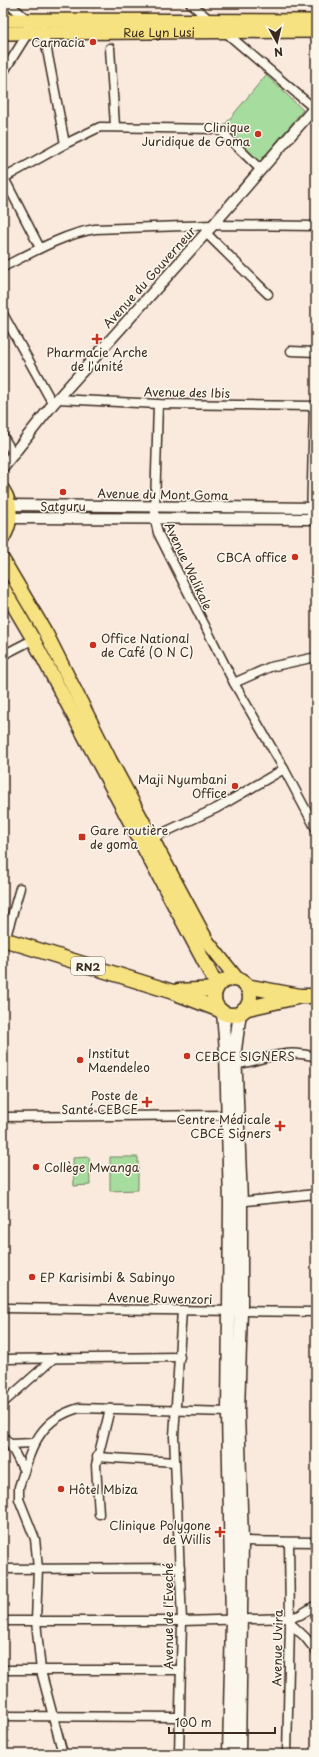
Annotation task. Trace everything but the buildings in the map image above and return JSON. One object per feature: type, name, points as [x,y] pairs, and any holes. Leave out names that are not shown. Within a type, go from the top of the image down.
[{"type":"highway","name":"RN2","points":[[4,940],[173,992],[232,1014],[300,996]]},
{"type":"highway","name":"RN2","points":[[173,992],[217,988],[226,980],[300,996],[316,996]]},
{"type":"highway","points":[[242,983],[250,995],[248,1005],[242,1011]]},
{"type":"highway","points":[[217,988],[214,998],[221,1011]]},
{"type":"main road","name":"Rue Lyn Lusi","points":[[3,20],[28,27]]},
{"type":"main road","name":"Rue Lyn Lusi","points":[[3,33],[28,27],[43,26],[211,21],[316,21]]},
{"type":"main road","name":"Rue Lyn Lusi","points":[[43,26],[225,32],[316,31]]},
{"type":"main road","points":[[3,490],[10,505],[8,529],[3,538]]},
{"type":"main road","points":[[3,560],[46,633],[207,941],[242,983]]},
{"type":"main road","points":[[3,588],[34,639],[217,988]]},
{"type":"main road","points":[[221,1011],[226,1051],[228,1115],[236,1202]]},
{"type":"main road","points":[[239,1754],[233,1412],[236,1311],[235,1050],[242,1011]]},
{"type":"main road","points":[[229,1754],[237,1620]]},
{"type":"street","points":[[3,73],[28,27],[8,3]]},
{"type":"street","points":[[190,3],[315,108]]},
{"type":"street","points":[[43,26],[65,144]]},
{"type":"street","points":[[110,48],[115,126]]},
{"type":"street","name":"Avenue du Gouverneur","points":[[3,467],[56,402],[315,108]]},
{"type":"street","points":[[40,248],[4,177],[95,128],[115,126],[215,129],[222,132],[261,170]]},
{"type":"street","points":[[3,267],[40,248],[82,232],[95,229],[209,229],[316,226]]},
{"type":"street","points":[[209,229],[268,294]]},
{"type":"street","points":[[3,314],[56,402]]},
{"type":"street","points":[[291,351],[316,352]]},
{"type":"street","name":"Avenue des Ibis","points":[[56,402],[315,406]]},
{"type":"street","name":"Avenue Walikale","points":[[158,404],[155,520],[161,540],[234,683],[284,769],[316,829]]},
{"type":"street","points":[[10,518],[155,520],[313,519],[315,406]]},
{"type":"street","points":[[3,436],[14,455]]},
{"type":"street","name":"Avenue du Mont Goma","points":[[10,505],[314,508]]},
{"type":"street","points":[[3,655],[46,633]]},
{"type":"street","points":[[234,683],[270,667],[316,657]]},
{"type":"street","points":[[152,838],[217,808],[284,769]]},
{"type":"street","points":[[4,940],[20,888]]},
{"type":"street","points":[[235,1065],[287,1052],[302,1053],[316,1057]]},
{"type":"street","points":[[3,1117],[228,1115]]},
{"type":"street","points":[[236,1202],[316,1194]]},
{"type":"street","name":"Avenue Ruwenzori","points":[[3,1308],[316,1312]]},
{"type":"street","name":"Avenue de l'Eveché","points":[[179,1754],[182,1621],[174,1436],[177,1411],[182,1310]]},
{"type":"street","points":[[3,1358],[180,1357]]},
{"type":"street","points":[[3,1403],[54,1358]]},
{"type":"street","points":[[63,1754],[40,1671],[36,1621],[38,1568],[34,1535],[19,1499],[19,1487],[34,1443],[45,1427],[55,1418],[67,1411],[79,1408],[233,1412]]},
{"type":"street","points":[[99,1514],[96,1465],[110,1409]]},
{"type":"street","points":[[3,1436],[10,1444],[24,1470]]},
{"type":"street","points":[[10,1444],[34,1443]]},
{"type":"street","points":[[97,1457],[175,1462]]},
{"type":"street","points":[[236,1541],[289,1543],[316,1542]]},
{"type":"street","name":"Avenue Uvira","points":[[287,1754],[290,1621],[289,1543]]},
{"type":"street","points":[[3,1569],[180,1568]]},
{"type":"street","points":[[3,1621],[290,1621],[316,1605]]},
{"type":"street","points":[[290,1621],[306,1637],[316,1651]]},
{"type":"street","points":[[3,1670],[181,1670]]},
{"type":"street","points":[[3,1716],[180,1717]]},
{"type":"green space","points":[[266,75],[303,110],[258,164],[223,127]]},
{"type":"green space","points":[[89,1157],[90,1185],[74,1186],[73,1158]]},
{"type":"green space","points":[[110,1157],[138,1157],[138,1190],[110,1191]]},
{"type":"place","name":"Carnacia","points":[[93,42]]},
{"type":"place","name":"Clinique Juridique de Goma","points":[[258,134]]},
{"type":"place","name":"Pharmacie Arche de l'unité","points":[[97,339]]},
{"type":"place","name":"Satguru","points":[[63,492]]},
{"type":"place","name":"CBCA office","points":[[295,557]]},
{"type":"place","name":"Office National de Café (O N C)","points":[[93,645]]},
{"type":"place","name":"Maji Nyumbani Office","points":[[235,786]]},
{"type":"place","name":"Gare routière de goma","points":[[82,837]]},
{"type":"place","name":"CEBCE SIGNERS","points":[[187,1056]]},
{"type":"place","name":"Institut Maendeleo","points":[[80,1060]]},
{"type":"place","name":"Poste de Santé CEBCE","points":[[147,1102]]},
{"type":"place","name":"Centre Médicale CBCE Signers","points":[[280,1126]]},
{"type":"place","name":"Collège Mwanga","points":[[36,1167]]},
{"type":"place","name":"EP Karisimbi & Sabinyo","points":[[32,1277]]},
{"type":"place","name":"Hôtel Mbiza","points":[[61,1489]]},
{"type":"place","name":"Clinique Polygone de Willis","points":[[220,1532]]}]
